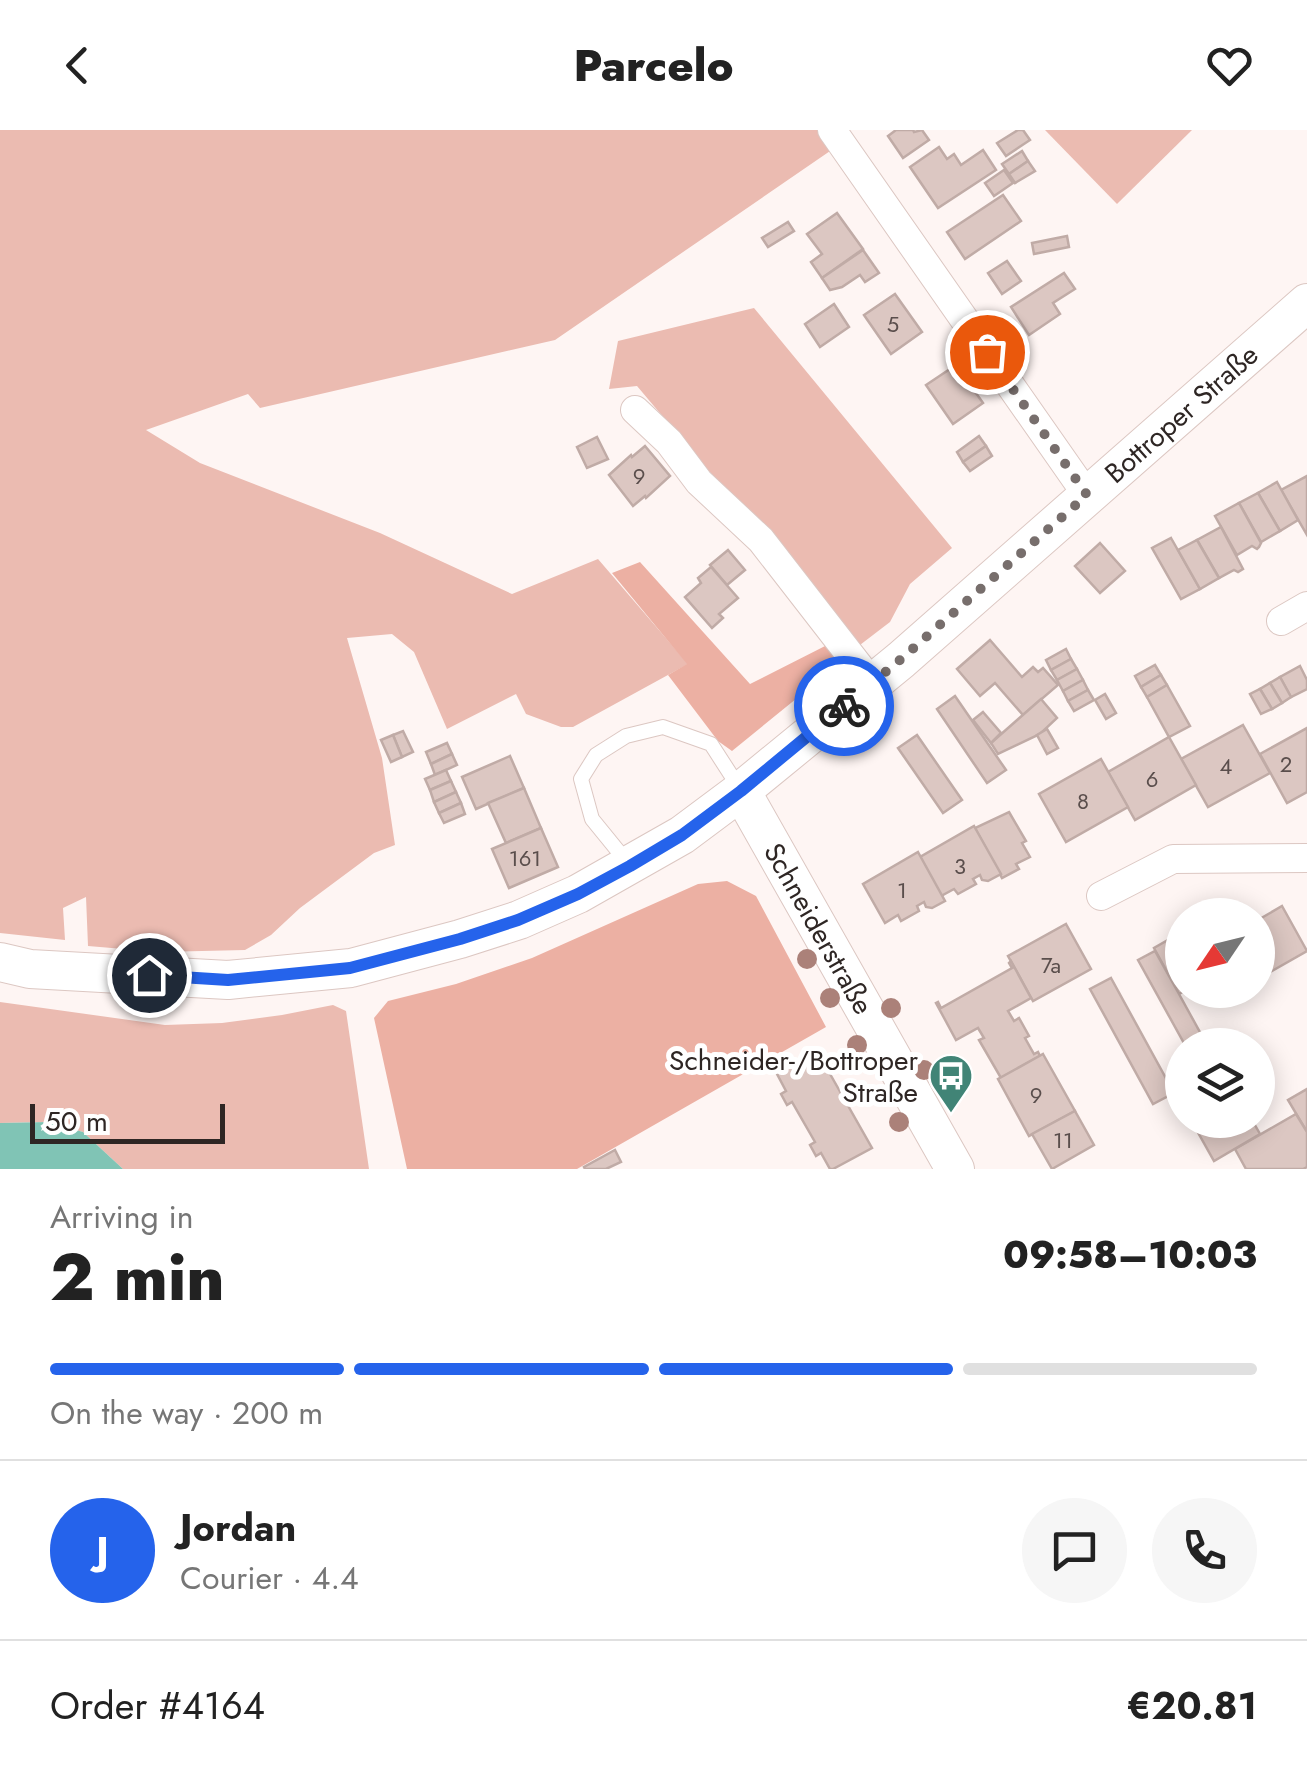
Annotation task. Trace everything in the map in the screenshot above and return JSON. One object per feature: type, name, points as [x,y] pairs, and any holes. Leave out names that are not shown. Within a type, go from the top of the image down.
[{"type":"main road","name":"Bottroper Straße","points":[[0,962],[30,969],[228,980],[350,968],[460,939],[578,894],[682,835],[741,791],[872,683],[1307,302]]},
{"type":"main road","name":"Schneiderstraße","points":[[741,791],[954,1169]]},
{"type":"street","points":[[837,133],[1087,495]]},
{"type":"street","points":[[634,410],[669,442],[699,482],[760,540],[872,683]]},
{"type":"street","points":[[1282,621],[1307,606]]},
{"type":"street","points":[[1102,896],[1173,859],[1307,858]]},
{"type":"lane","points":[[630,866],[592,820],[580,780],[596,755],[626,736],[663,727],[711,744],[741,791]]},
{"type":"shaded area","points":[[0,130],[822,130],[833,149],[555,340],[260,408],[248,394],[146,430],[200,463],[380,533],[512,594],[598,559],[688,664],[573,727],[561,727],[526,714],[516,694],[447,729],[414,652],[392,634],[347,638],[382,758],[395,845],[374,853],[300,908],[271,935],[245,950],[159,952],[88,946],[86,897],[63,908],[65,940],[0,933]]},
{"type":"shaded area","points":[[1045,130],[1192,130],[1117,204]]},
{"type":"shaded area","points":[[754,308],[952,548],[910,584],[890,622],[856,648],[766,533],[637,386],[609,389],[618,341]]},
{"type":"shaded area","points":[[640,562],[750,684],[831,643],[837,660],[823,677],[732,751],[718,741],[668,675],[687,664],[612,573]]},
{"type":"shaded area","points":[[727,881],[756,896],[826,1027],[577,1169],[407,1169],[374,1018],[388,1001],[456,984],[532,958],[698,884]]},
{"type":"shaded area","points":[[0,1002],[165,1025],[222,1023],[333,1005],[346,1011],[369,1169],[123,1169],[83,1132],[48,1122],[0,1123]]},
{"type":"shaded area","points":[[48,1122],[83,1132],[123,1169],[0,1169],[0,1123]]},
{"type":"building","points":[[896,130],[922,130],[929,140],[903,158],[888,136]]},
{"type":"building","points":[[1023,130],[1030,140],[1006,156],[997,143]]},
{"type":"building","points":[[939,147],[947,159],[954,154],[961,165],[983,150],[996,170],[938,208],[910,167]]},
{"type":"building","points":[[1022,151],[1028,161],[1009,174],[1002,164]]},
{"type":"building","points":[[1028,161],[1035,171],[1015,183],[1009,174]]},
{"type":"building","points":[[1004,170],[1013,183],[994,196],[985,183]]},
{"type":"building","points":[[1003,195],[1021,221],[965,259],[947,232]]},
{"type":"building","points":[[837,213],[863,249],[822,278],[811,262],[822,254],[807,234]]},
{"type":"building","points":[[788,222],[794,231],[768,247],[762,238]]},
{"type":"building","points":[[1067,236],[1069,247],[1034,254],[1032,243]]},
{"type":"building","points":[[863,250],[879,273],[865,282],[860,275],[830,290],[822,278]]},
{"type":"building","points":[[1007,261],[1021,281],[1002,294],[988,273]]},
{"type":"building","points":[[1064,273],[1075,289],[1053,303],[1060,314],[1029,335],[1011,307]]},
{"type":"building","points":[[895,294],[922,332],[891,354],[864,315]]},
{"type":"building","points":[[834,304],[849,327],[820,347],[805,324]]},
{"type":"building","points":[[956,365],[983,403],[953,424],[926,385]]},
{"type":"building","points":[[979,436],[986,446],[963,462],[957,452]]},
{"type":"building","points":[[597,437],[608,459],[587,468],[577,447]]},
{"type":"building","points":[[645,446],[670,476],[633,506],[609,475]]},
{"type":"building","points":[[986,446],[992,456],[970,471],[963,462]]},
{"type":"building","points":[[1307,476],[1307,535],[1281,490]]},
{"type":"building","points":[[1277,482],[1298,520],[1280,531],[1258,493]]},
{"type":"building","points":[[1258,493],[1280,531],[1261,542],[1239,503]]},
{"type":"building","points":[[1239,503],[1261,543],[1257,549],[1252,546],[1237,555],[1215,516]]},
{"type":"building","points":[[1221,527],[1243,569],[1219,578],[1197,540]]},
{"type":"building","points":[[1171,538],[1200,589],[1181,599],[1152,548]]},
{"type":"building","points":[[1197,540],[1219,578],[1200,589],[1178,550]]},
{"type":"building","points":[[1100,543],[1125,571],[1100,593],[1075,566]]},
{"type":"building","points":[[728,550],[745,570],[727,585],[710,565]]},
{"type":"building","points":[[711,567],[738,598],[719,614],[723,618],[712,628],[685,597]]},
{"type":"building","points":[[990,640],[1022,677],[1033,667],[1038,672],[1043,668],[1058,685],[1023,715],[995,683],[980,696],[957,669]]},
{"type":"building","points":[[1066,649],[1071,659],[1051,670],[1046,660]]},
{"type":"building","points":[[1071,659],[1077,669],[1057,680],[1051,670]]},
{"type":"building","points":[[1155,665],[1161,675],[1141,687],[1135,676]]},
{"type":"building","points":[[1300,666],[1307,689],[1291,697],[1280,677]]},
{"type":"building","points":[[1077,669],[1083,680],[1063,691],[1057,680]]},
{"type":"building","points":[[1161,675],[1167,685],[1147,697],[1141,687]]},
{"type":"building","points":[[1280,677],[1291,697],[1282,703],[1270,683]]},
{"type":"building","points":[[1083,680],[1088,690],[1068,701],[1063,691]]},
{"type":"building","points":[[1270,683],[1282,703],[1272,709],[1260,689]]},
{"type":"building","points":[[1167,685],[1190,726],[1169,737],[1147,697]]},
{"type":"building","points":[[1260,689],[1272,709],[1261,714],[1250,694]]},
{"type":"building","points":[[1088,690],[1094,700],[1074,711],[1068,701]]},
{"type":"building","points":[[1105,694],[1116,713],[1106,719],[1095,700]]},
{"type":"building","points":[[955,696],[1006,770],[987,783],[937,709]]},
{"type":"building","points":[[1041,699],[1057,718],[1040,734],[998,754],[991,743]]},
{"type":"building","points":[[983,712],[1001,733],[991,743],[973,720]]},
{"type":"building","points":[[1243,725],[1270,773],[1208,807],[1181,759]]},
{"type":"building","points":[[1307,728],[1307,792],[1287,803],[1260,754]]},
{"type":"building","points":[[1047,729],[1058,748],[1047,754],[1037,735]]},
{"type":"building","points":[[403,731],[413,752],[402,757],[393,735]]},
{"type":"building","points":[[393,735],[402,757],[391,762],[381,740]]},
{"type":"building","points":[[917,735],[962,800],[943,813],[898,748]]},
{"type":"building","points":[[1169,737],[1196,785],[1135,820],[1108,772]]},
{"type":"building","points":[[447,743],[452,754],[431,764],[426,752]]},
{"type":"building","points":[[452,754],[457,765],[435,775],[431,764]]},
{"type":"building","points":[[510,756],[524,788],[476,809],[462,777]]},
{"type":"building","points":[[1101,759],[1128,807],[1066,842],[1039,794]]},
{"type":"building","points":[[446,770],[451,781],[430,790],[425,779]]},
{"type":"building","points":[[451,781],[456,792],[434,802],[430,790]]},
{"type":"building","points":[[524,788],[541,828],[506,843],[488,803]]},
{"type":"building","points":[[456,792],[461,803],[439,813],[434,802]]},
{"type":"building","points":[[461,803],[465,814],[444,823],[439,813]]},
{"type":"building","points":[[1009,812],[1026,841],[1022,843],[1030,857],[1002,878],[975,828]]},
{"type":"building","points":[[974,826],[1001,874],[988,881],[980,875],[973,879],[976,884],[958,894],[954,889],[941,896],[920,857]]},
{"type":"building","points":[[541,828],[558,867],[509,888],[492,849]]},
{"type":"building","points":[[918,852],[945,901],[932,908],[924,902],[917,906],[919,911],[901,921],[898,915],[885,923],[863,884]]},
{"type":"building","points":[[1282,906],[1307,951],[1275,969],[1275,910]]},
{"type":"building","points":[[1066,924],[1091,969],[1033,1001],[1008,956]]},
{"type":"building","points":[[1165,942],[1165,968],[1154,948]]},
{"type":"building","points":[[1155,951],[1165,969],[1165,1008],[1187,1008],[1198,1028],[1176,1028],[1138,960]]},
{"type":"building","points":[[1011,961],[1031,998],[1008,1011],[1014,1021],[1019,1018],[1029,1036],[1025,1038],[1034,1054],[1038,1052],[1040,1056],[1001,1078],[979,1040],[984,1038],[978,1028],[956,1040],[936,1003],[941,1008],[1012,968]]},
{"type":"building","points":[[1111,978],[1165,1077],[1165,1098],[1153,1104],[1090,989]]},
{"type":"building","points":[[817,1051],[872,1148],[833,1169],[821,1153],[816,1156],[810,1145],[815,1142],[792,1102],[787,1105],[781,1094],[786,1091],[777,1074]]},
{"type":"building","points":[[1043,1054],[1075,1111],[1029,1136],[998,1079]]},
{"type":"building","points":[[1307,1089],[1307,1132],[1288,1100]]},
{"type":"building","points":[[1075,1111],[1094,1145],[1052,1169],[1032,1134]]},
{"type":"building","points":[[1296,1114],[1307,1132],[1307,1167],[1246,1169],[1235,1149],[1254,1138],[1275,1138],[1275,1126]]},
{"type":"building","points":[[1201,1138],[1253,1138],[1214,1161]]},
{"type":"building","points":[[615,1150],[621,1162],[606,1169],[585,1169],[584,1167]]},
{"type":"way so far","points":[[844,706],[1087,495],[987,352]]},
{"type":"place","name":"Schneider-/Bottroper Straße","points":[[951,1114]]},
{"type":"route","points":[[149,975],[228,980],[350,968],[518,920],[578,894],[682,835],[844,706]]}]
